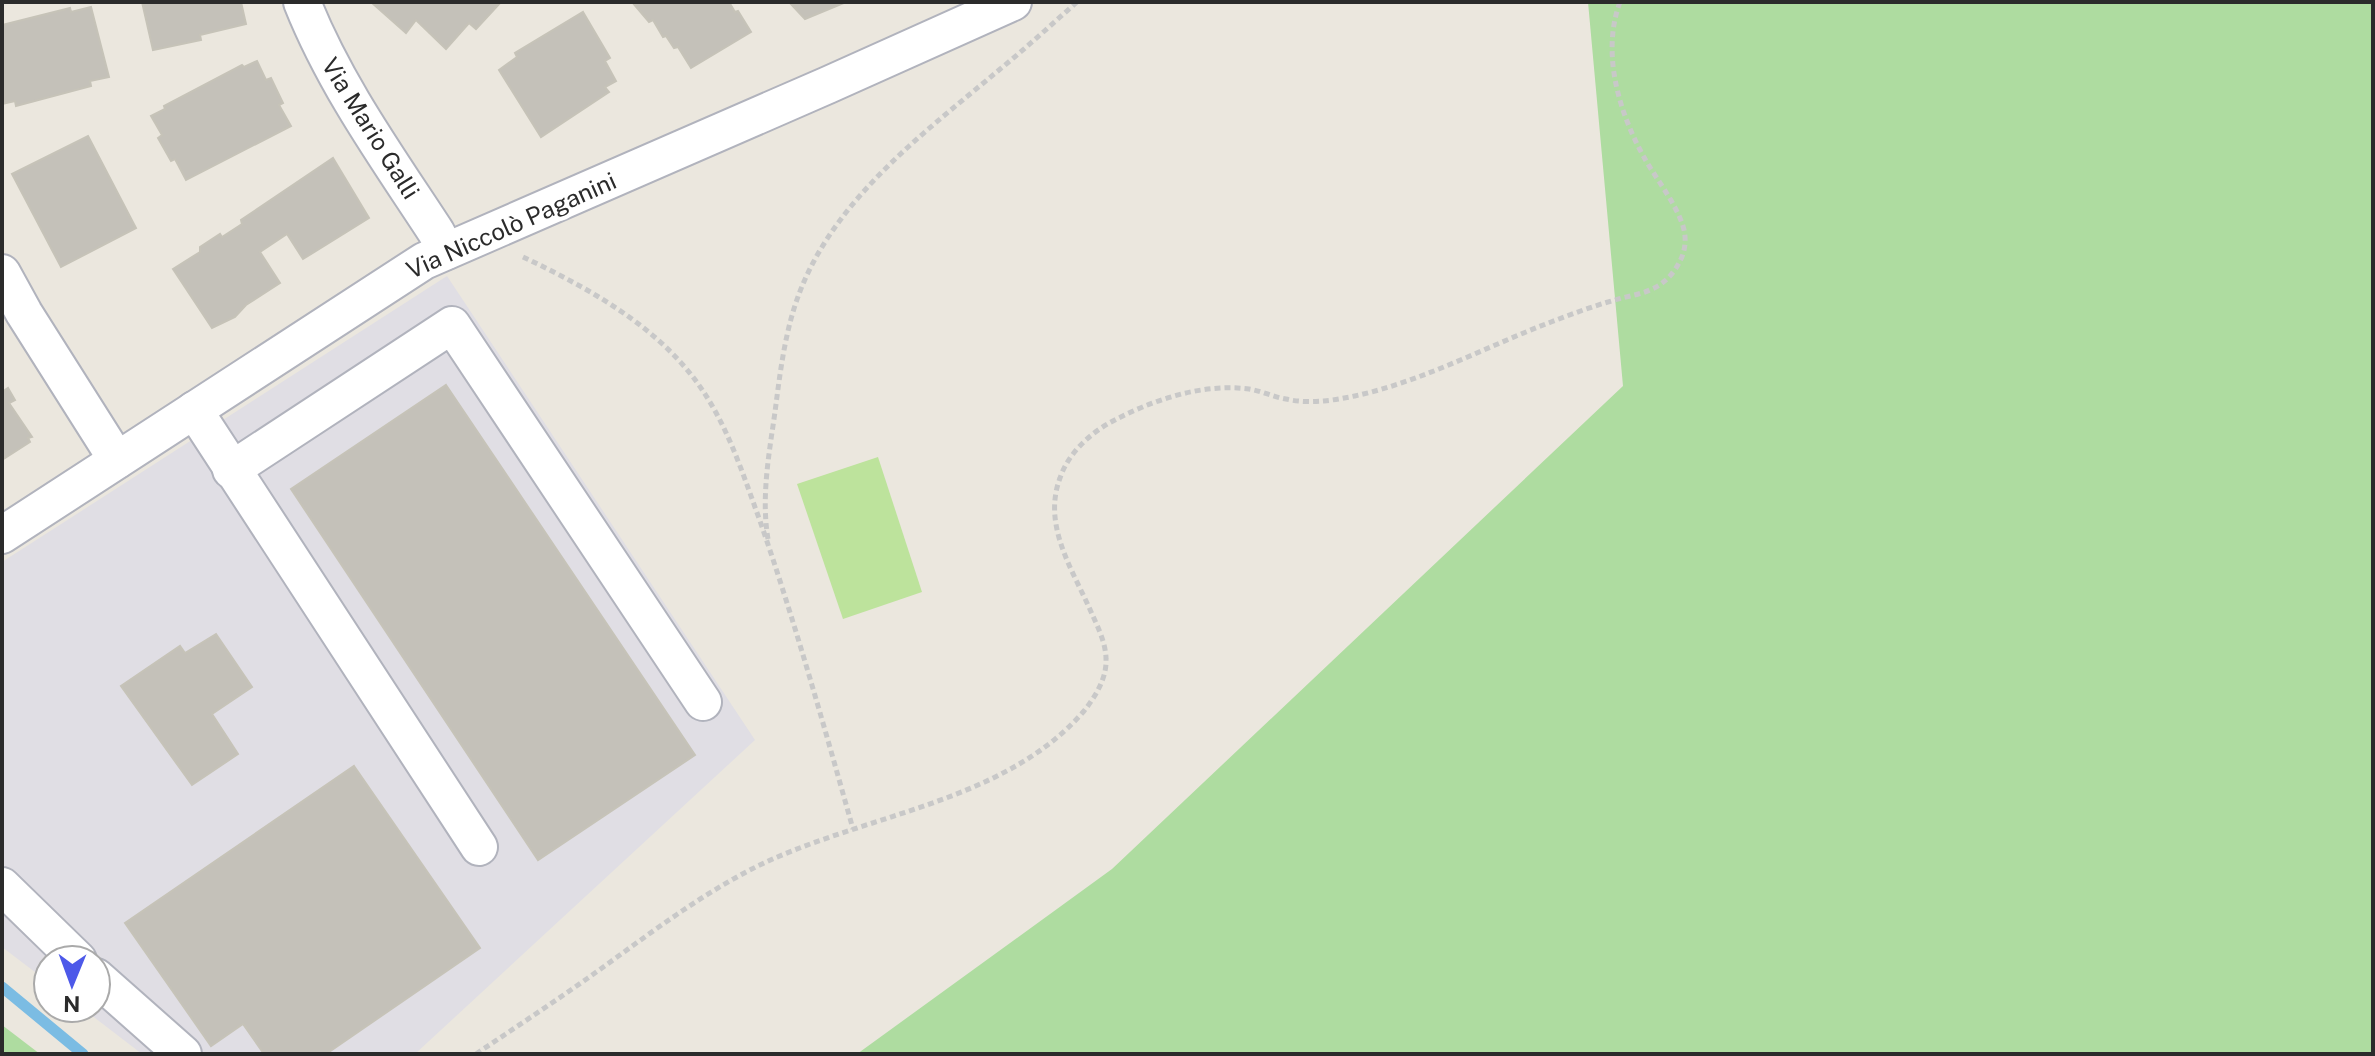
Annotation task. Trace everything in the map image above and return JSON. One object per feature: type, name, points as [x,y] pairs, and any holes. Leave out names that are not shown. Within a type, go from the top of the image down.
[{"type":"street","name":"Via Mario Galli","points":[[302,2],[340,85],[446,251]]},
{"type":"street","name":"Via Niccolò Paganini","points":[[2,535],[392,280],[446,251],[1013,2]]},
{"type":"street","points":[[2,273],[117,460]]},
{"type":"street","points":[[231,470],[452,325],[703,702]]},
{"type":"street","points":[[194,410],[479,847]]},
{"type":"street","points":[[2,886],[62,944]]},
{"type":"street","points":[[112,991],[183,1054]]},
{"type":"path","points":[[771,552],[765,500],[781,366],[800,293],[827,240],[859,197],[906,150],[1077,2]]},
{"type":"path","points":[[476,1054],[689,905],[761,865],[807,844],[983,783],[1025,760],[1083,712],[1099,690],[1107,661],[1100,632],[1062,551],[1055,523],[1055,492],[1064,467],[1078,448],[1103,426],[1132,411],[1185,393],[1218,386],[1255,389],[1287,400],[1317,402],[1354,397],[1549,323],[1652,290],[1665,282],[1683,255],[1685,240],[1682,223],[1628,124],[1616,84],[1612,58],[1613,27],[1620,2]]},
{"type":"path","points":[[522,256],[601,298],[659,339],[707,395],[729,434],[771,552],[853,829]]},
{"type":"shaded area","points":[[447,276],[755,740],[415,1054],[142,1054],[103,1024],[112,1024],[112,944],[32,944],[32,970],[2,947],[2,562]]},
{"type":"green space","points":[[1588,2],[2373,2],[2373,1054],[857,1054],[1112,869],[1623,386]]},
{"type":"green space","points":[[878,457],[922,592],[843,619],[797,484]]},
{"type":"green space","points":[[2,1025],[40,1054],[2,1054]]},
{"type":"building","points":[[142,2],[241,2],[246,24],[200,35],[201,40],[153,50]]},
{"type":"building","points":[[371,2],[501,2],[476,29],[469,23],[446,49],[416,20],[406,33]]},
{"type":"building","points":[[632,2],[729,2],[751,32],[691,68],[678,47],[674,48],[653,20],[649,22]]},
{"type":"building","points":[[789,2],[846,2],[805,19]]},
{"type":"building","points":[[91,7],[109,77],[90,81],[91,86],[16,106],[15,101],[2,104],[2,25],[70,8],[71,12]]},
{"type":"building","points":[[583,12],[610,58],[605,61],[616,81],[605,87],[609,92],[541,137],[499,70],[517,57],[515,53]]},
{"type":"building","points":[[257,61],[266,80],[271,78],[283,103],[279,105],[291,126],[186,180],[175,159],[171,161],[158,138],[162,135],[151,116],[242,65],[244,67]]},
{"type":"building","points":[[88,136],[136,228],[61,267],[12,174]]},
{"type":"building","points":[[333,158],[369,218],[303,259],[287,234],[260,252],[280,283],[246,305],[235,317],[212,328],[173,269],[200,252],[200,247],[242,224],[241,220]]},
{"type":"building","points":[[446,385],[695,755],[538,860],[291,489]]},
{"type":"building","points":[[8,388],[15,400],[9,403],[32,437],[28,438],[30,442],[2,460],[2,392]]},
{"type":"building","points":[[216,634],[252,687],[212,714],[238,754],[192,785],[121,686],[180,646],[185,653]]},
{"type":"building","points":[[354,766],[480,948],[326,1054],[264,1054],[243,1024],[211,1046],[125,923]]},
{"type":"waterway","points":[[2,987],[83,1054]]}]
